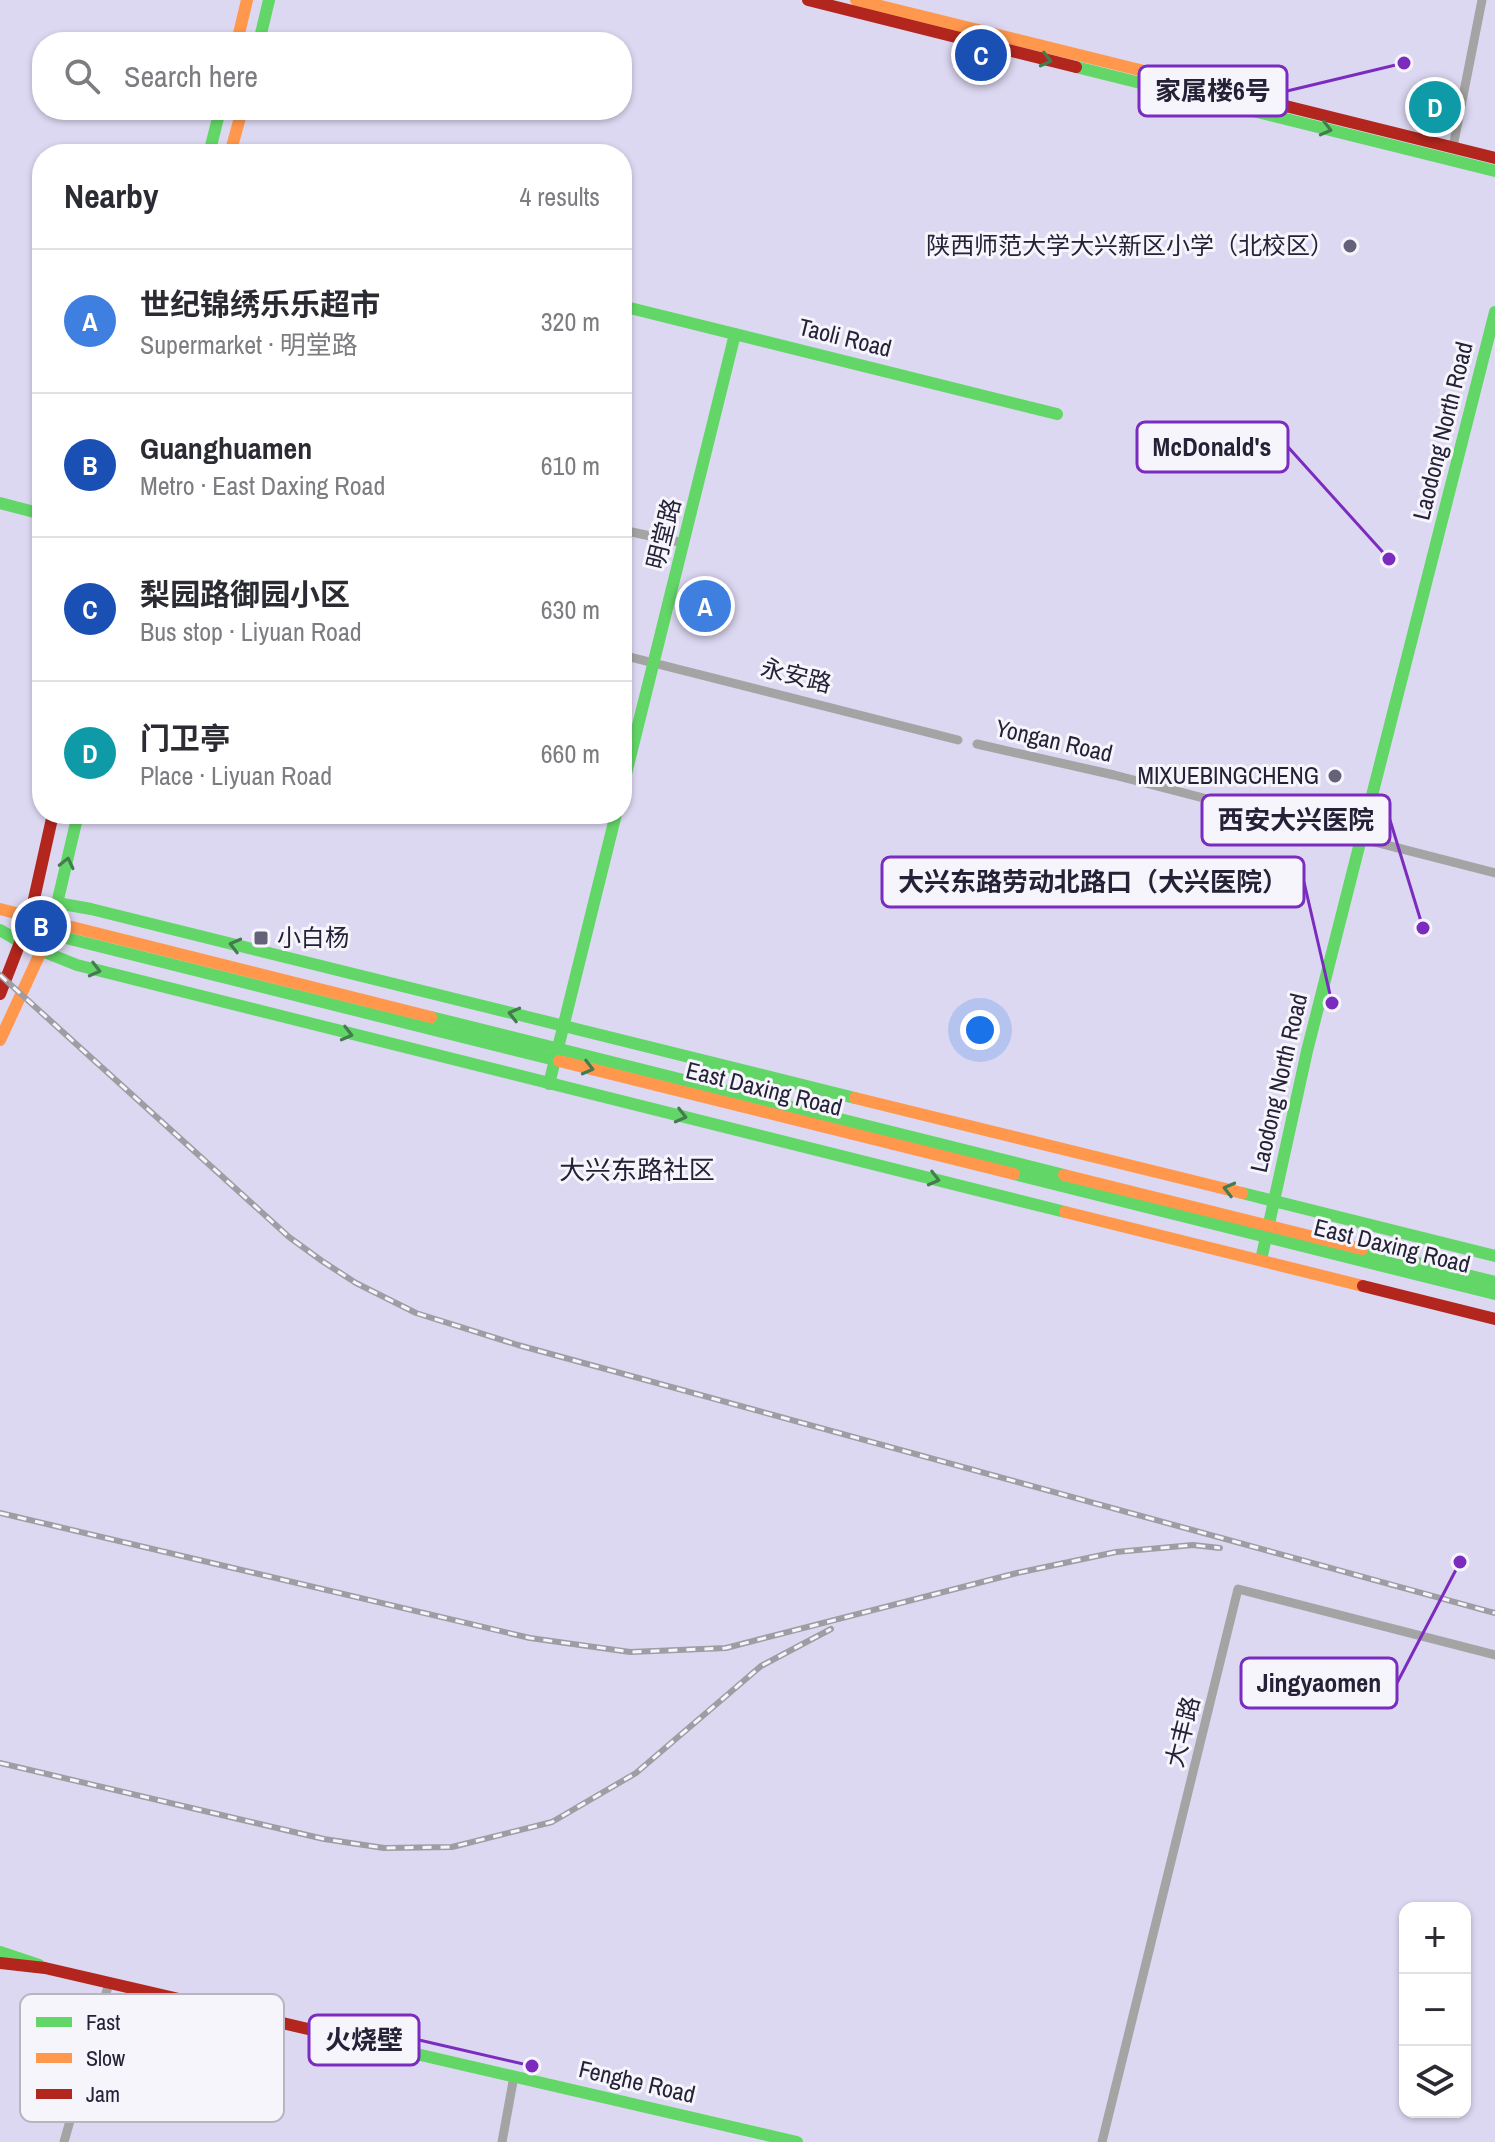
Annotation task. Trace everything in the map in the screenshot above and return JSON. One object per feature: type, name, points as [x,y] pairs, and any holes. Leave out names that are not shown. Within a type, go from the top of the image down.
[{"type":"main road","points":[[239,32],[247,0]]},
{"type":"main road","points":[[261,32],[269,0]]},
{"type":"main road","points":[[808,0],[1495,171]]},
{"type":"main road","points":[[856,0],[1495,158]]},
{"type":"main road","points":[[212,144],[218,120]]},
{"type":"main road","points":[[233,144],[239,120]]},
{"type":"main road","name":"Taoli Road","points":[[632,308],[1057,414]]},
{"type":"main road","name":"Laodong North Road","points":[[1261,1260],[1307,1051],[1495,312]]},
{"type":"main road","name":"明堂路","points":[[632,750],[735,334]]},
{"type":"main road","points":[[0,503],[32,511]]},
{"type":"main road","points":[[0,994],[30,917],[51,824]]},
{"type":"main road","points":[[0,1040],[51,929],[76,824]]},
{"type":"main road","points":[[549,1084],[614,824]]},
{"type":"main road","name":"East Daxing Road","points":[[0,900],[51,929],[1268,1232],[1495,1294]]},
{"type":"main road","points":[[30,917],[57,903],[1495,1256]]},
{"type":"main road","name":"East Daxing Road","points":[[0,909],[30,917]]},
{"type":"main road","points":[[0,942],[22,943],[51,929]]},
{"type":"main road","points":[[0,930],[22,943],[77,965],[1495,1319]]},
{"type":"main road","name":"East Daxing Road","points":[[1268,1232],[1495,1282]]},
{"type":"main road","name":"Fenghe Road","points":[[0,1952],[45,1968],[157,1994]]},
{"type":"main road","name":"Fenghe Road","points":[[0,1963],[45,1968]]},
{"type":"main road","name":"Fenghe Road","points":[[284,2023],[797,2142]]},
{"type":"street","points":[[1453,147],[1482,0]]},
{"type":"street","points":[[632,532],[684,543]]},
{"type":"street","name":"永安路","points":[[632,658],[958,740]]},
{"type":"street","name":"Yongan Road","points":[[977,744],[1495,873]]},
{"type":"street","name":"大丰路","points":[[1102,2142],[1238,1589],[1495,1655]]},
{"type":"street","points":[[106,1994],[109,1983]]},
{"type":"street","points":[[502,2142],[514,2076]]},
{"type":"street","points":[[64,2142],[70,2122]]},
{"type":"railway","points":[[0,975],[289,1237],[356,1283],[416,1313],[518,1345],[1495,1613]]},
{"type":"railway","points":[[0,1513],[530,1638],[630,1652],[726,1648],[1017,1573],[1116,1552],[1193,1545],[1220,1548]]},
{"type":"railway","points":[[0,1763],[324,1839],[384,1848],[452,1847],[552,1822],[636,1773],[761,1666],[831,1629]]},
{"type":"traffic: fast","points":[[261,32],[269,0]]},
{"type":"traffic: fast","points":[[1076,67],[1495,171]]},
{"type":"traffic: fast","points":[[212,144],[218,120]]},
{"type":"traffic: fast","points":[[632,308],[1057,414]]},
{"type":"traffic: fast","points":[[1261,1260],[1307,1051],[1495,312]]},
{"type":"traffic: fast","points":[[632,750],[735,334]]},
{"type":"traffic: fast","points":[[0,503],[32,511]]},
{"type":"traffic: fast","points":[[56,908],[76,824]]},
{"type":"traffic: fast","points":[[549,1084],[614,824]]},
{"type":"traffic: fast","points":[[30,917],[57,903],[91,909],[855,1098]]},
{"type":"traffic: fast","points":[[0,930],[22,943],[50,934],[559,1061]]},
{"type":"traffic: fast","points":[[22,943],[77,965],[1065,1212]]},
{"type":"traffic: fast","points":[[431,1017],[1064,1175]]},
{"type":"traffic: fast","points":[[1014,1174],[1495,1294]]},
{"type":"traffic: fast","points":[[1242,1193],[1495,1256]]},
{"type":"traffic: fast","points":[[1362,1249],[1495,1282]]},
{"type":"traffic: fast","points":[[0,1952],[39,1965]]},
{"type":"traffic: fast","points":[[334,2035],[797,2142]]},
{"type":"traffic: slow","points":[[239,32],[247,0]]},
{"type":"traffic: slow","points":[[856,0],[1233,93]]},
{"type":"traffic: slow","points":[[233,144],[239,120]]},
{"type":"traffic: slow","points":[[0,909],[431,1017]]},
{"type":"traffic: slow","points":[[0,1040],[44,945]]},
{"type":"traffic: slow","points":[[559,1061],[1014,1174]]},
{"type":"traffic: slow","points":[[855,1098],[1242,1193]]},
{"type":"traffic: slow","points":[[1064,1175],[1362,1249]]},
{"type":"traffic: slow","points":[[1065,1212],[1363,1286]]},
{"type":"traffic: jam","points":[[808,0],[1076,67]]},
{"type":"traffic: jam","points":[[1233,93],[1495,158]]},
{"type":"traffic: jam","points":[[0,994],[30,917],[51,824]]},
{"type":"traffic: jam","points":[[1363,1286],[1495,1319]]},
{"type":"traffic: jam","points":[[0,1963],[45,1968],[157,1994]]},
{"type":"traffic: jam","points":[[284,2023],[334,2035]]},
{"type":"place","name":"梨园路御园小区","points":[[981,55]]},
{"type":"place","name":"家属楼6号","points":[[1404,63]]},
{"type":"place","name":"门卫亭","points":[[1435,107]]},
{"type":"place","name":"陕西师范大学大兴新区小学（北校区）","points":[[1350,246]]},
{"type":"place","name":"McDonald's","points":[[1389,559]]},
{"type":"place","name":"世纪锦绣乐乐超市","points":[[705,606]]},
{"type":"place","name":"MIXUEBINGCHENG","points":[[1335,776]]},
{"type":"place","name":"Guanghuamen","points":[[41,926]]},
{"type":"place","name":"西安大兴医院","points":[[1423,928]]},
{"type":"place","name":"小白杨","points":[[261,938]]},
{"type":"place","name":"大兴东路劳动北路口（大兴医院）","points":[[1332,1003]]},
{"type":"place","name":"Jingyaomen","points":[[1460,1562]]},
{"type":"place","name":"火烧壁","points":[[532,2066]]},
{"type":"district","name":"大兴东路社区","points":[[637,1170]]}]
